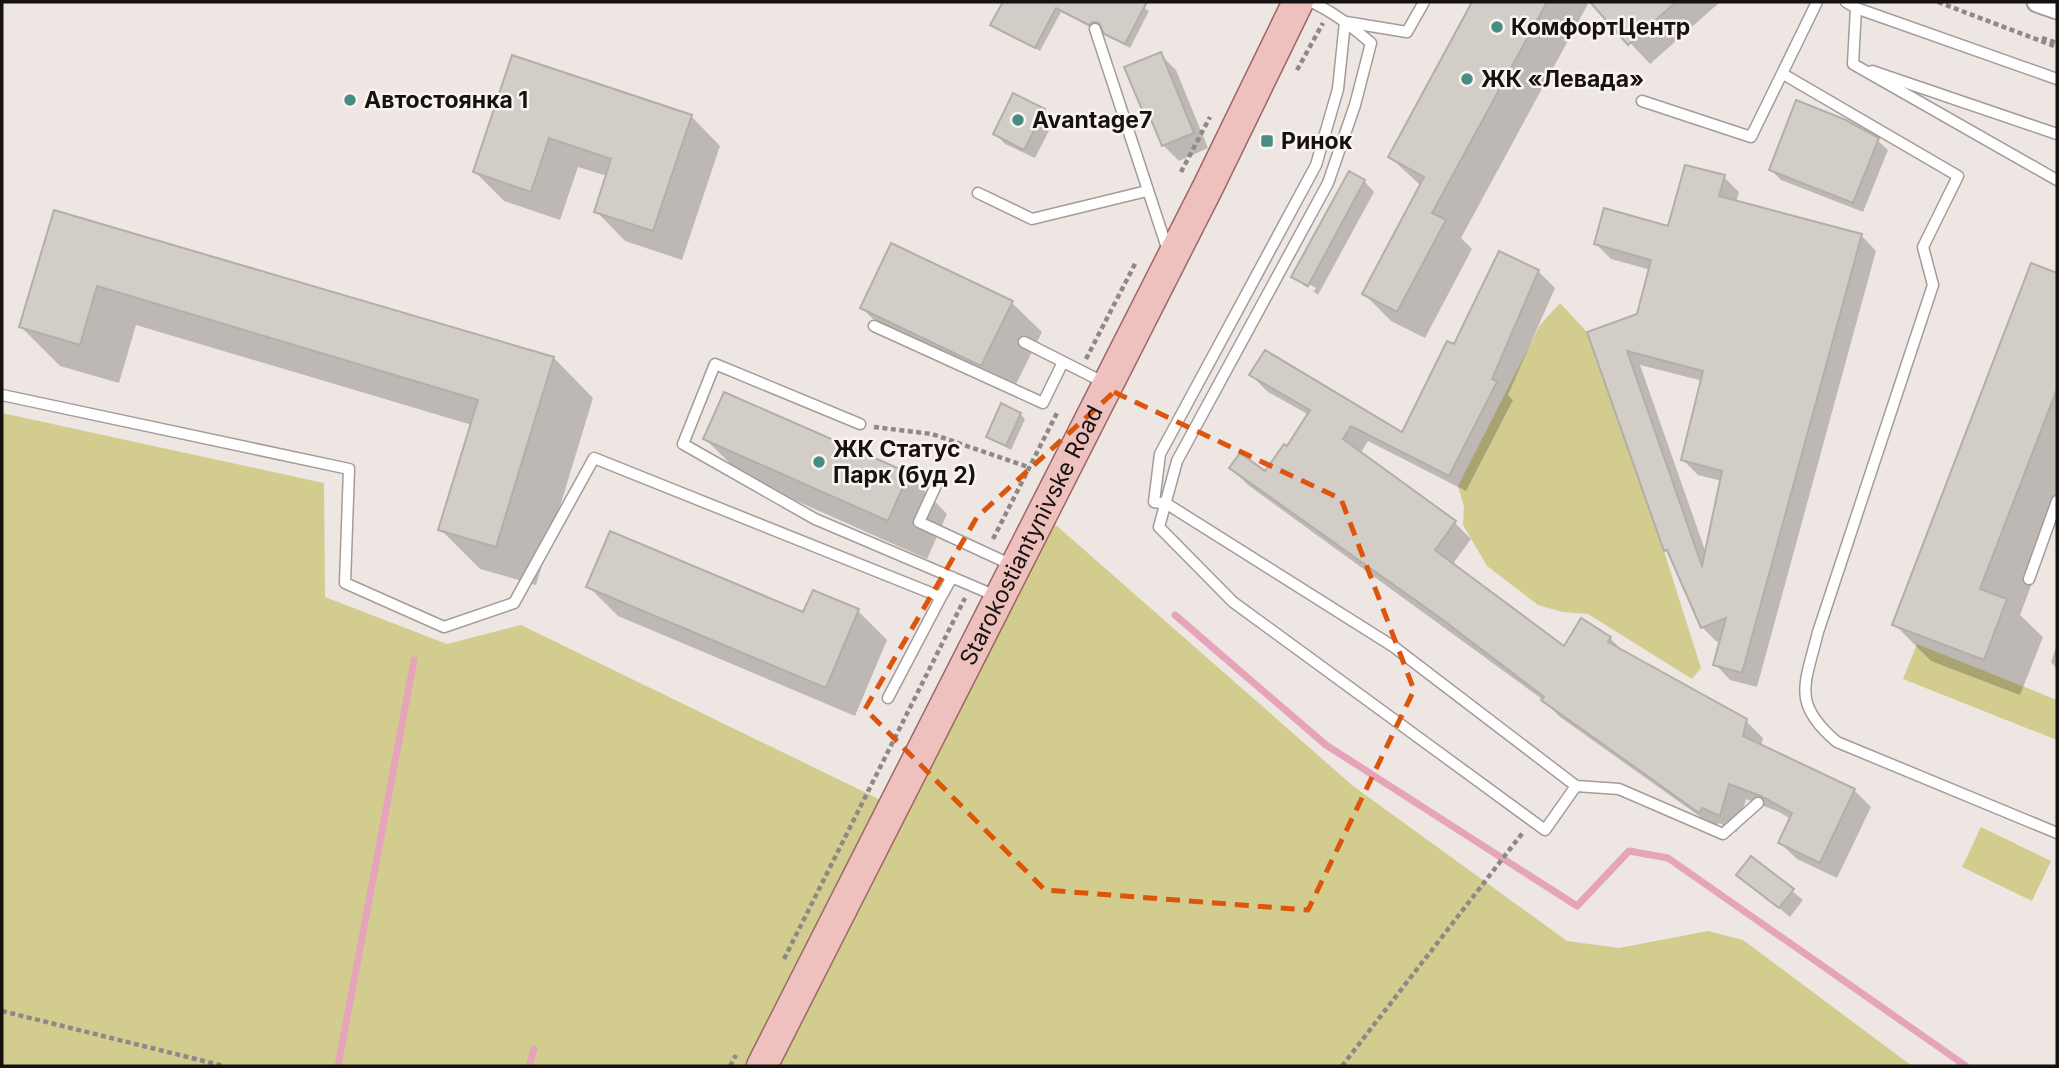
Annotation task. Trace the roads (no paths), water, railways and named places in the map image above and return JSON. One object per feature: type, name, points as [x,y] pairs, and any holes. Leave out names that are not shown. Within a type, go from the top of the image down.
[{"type":"main road","name":"Starokostiantynivske Road","points":[[749,1060],[984,591],[1014,566],[1093,377],[1170,257],[1297,2]]},
{"type":"street","points":[[2036,2],[2057,9]]},
{"type":"lane","points":[[1311,2],[1345,22],[1371,43],[1355,105],[1328,183],[1177,461],[1159,527],[1233,602],[1545,830],[1576,786]]},
{"type":"lane","points":[[1345,22],[1407,32],[1424,2]]},
{"type":"lane","points":[[1642,100],[1751,137],[1817,2]]},
{"type":"lane","points":[[1846,2],[1856,8],[2057,79]]},
{"type":"lane","points":[[1853,64],[1856,8]]},
{"type":"lane","points":[[1345,22],[1338,89],[1316,165],[1160,454],[1154,502],[1167,504],[1394,647],[1576,786],[1619,789],[1723,834],[1758,803]]},
{"type":"lane","points":[[1095,29],[1170,257]]},
{"type":"lane","points":[[1853,64],[2057,134]]},
{"type":"lane","points":[[1853,64],[2057,180]]},
{"type":"lane","points":[[1783,74],[1958,176],[1923,247],[1933,285],[1818,632],[1803,691],[1814,723],[1837,742],[2057,833]]},
{"type":"lane","points":[[978,193],[1032,219],[1147,191]]},
{"type":"lane","points":[[874,326],[1042,403],[1063,362]]},
{"type":"lane","points":[[1024,342],[1093,377]]},
{"type":"lane","points":[[860,424],[715,364],[683,444],[815,519],[984,591]]},
{"type":"lane","points":[[2,395],[349,469],[345,583],[444,628],[514,603],[594,458],[941,597]]},
{"type":"lane","points":[[938,481],[919,522],[1014,566]]},
{"type":"lane","points":[[2029,579],[2057,501]]},
{"type":"lane","points":[[888,698],[952,577]]},
{"type":"waterway","points":[[1175,615],[1326,745],[1577,906],[1629,851],[1668,858],[1966,1066]]},
{"type":"waterway","points":[[338,1066],[414,660]]},
{"type":"waterway","points":[[529,1066],[534,1049]]},
{"type":"place","name":"КомфортЦентр","points":[[1497,27]]},
{"type":"place","name":"ЖК «Левада»","points":[[1467,79]]},
{"type":"place","name":"Автостоянка 1","points":[[350,100]]},
{"type":"place","name":"Avantage7","points":[[1018,120]]},
{"type":"place","name":"Ринок","points":[[1267,141]]},
{"type":"place","name":"ЖК Статус Парк (буд 2)","points":[[819,462]]}]
